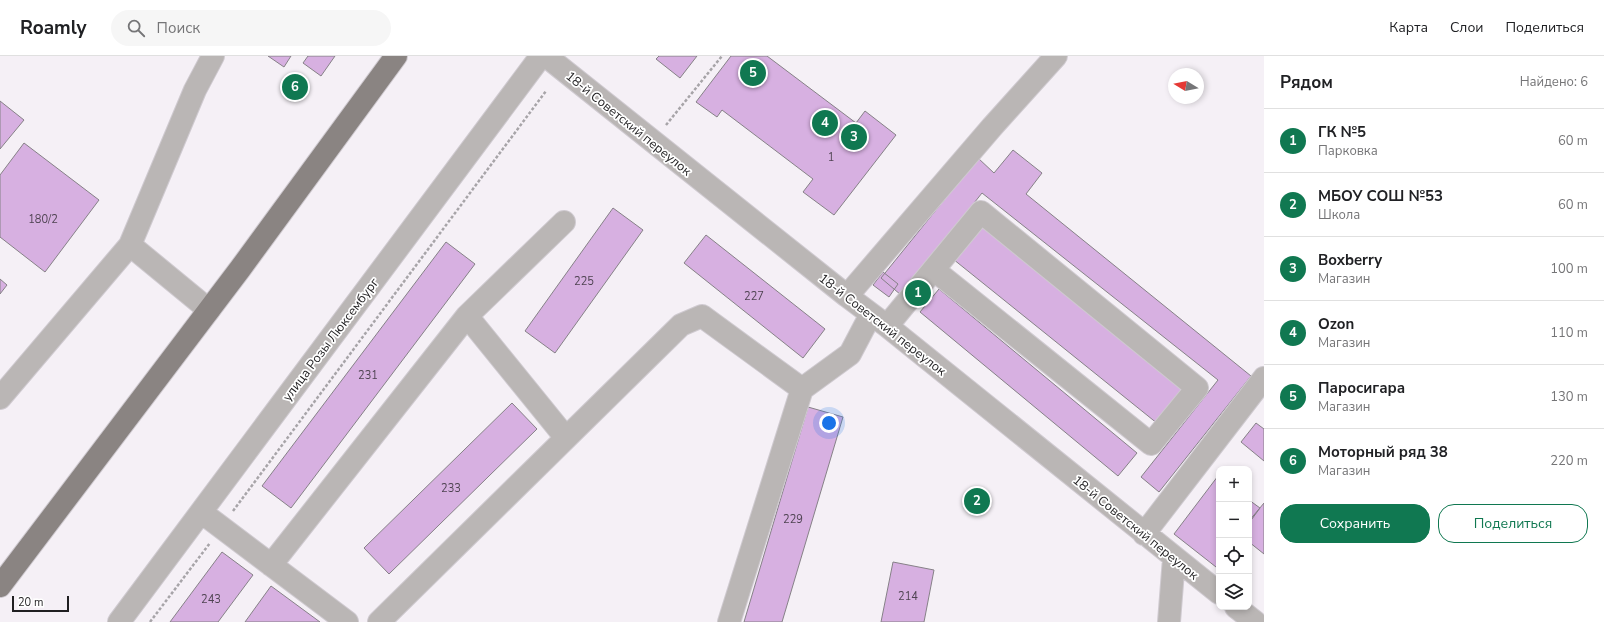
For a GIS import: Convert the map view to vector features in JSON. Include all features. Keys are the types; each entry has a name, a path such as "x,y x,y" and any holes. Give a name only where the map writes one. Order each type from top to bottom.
{"main road":[{"path":"0,586 209,310 396,56"}],"street":[{"path":"0,398 130,245 195,90 213,56"},
{"name":"улица Розы Люксембург","path":"119,622 541,56"},
{"name":"18-й Советский переулок","path":"546,56 879,320 1216,591"},
{"path":"847,296 992,127 1056,56"},
{"path":"729,622 802,389 850,354 879,320 934,270 981,212 1197,388 1152,444 934,270"},
{"path":"271,565 467,316 564,222"},
{"path":"130,245 209,310"},
{"path":"467,316 566,438"},
{"path":"379,622 680,325 702,316 802,389"},
{"path":"1144,534 1264,378"},
{"path":"201,512 347,622"},
{"path":"1169,622 1174,558"},
{"path":"1240,610 1255,622"}],"path":[{"path":"653,141 722,56"},
{"path":"150,622 546,91"}],"building":[{"path":"268,56 291,56 284,67"},
{"path":"308,56 335,56 321,76 303,63"},
{"path":"659,56 697,56 680,78 656,59"},
{"path":"731,56 767,56 856,123 865,111 896,135 834,215 803,192 813,179 722,110 717,117 696,102"},
{"path":"294,76 304,84 296,96 285,88"},
{"path":"0,101 24,120 0,149"},
{"path":"24,143 99,200 45,272 0,237 0,175"},
{"path":"1013,150 1042,173 1026,194 1251,376 1159,492 1141,477 1218,380 982,193 901,295 881,278 978,158 994,173"},
{"path":"613,208 643,230 555,353 525,331"},
{"path":"980,225 1185,389 1158,424 953,259"},
{"path":"706,235 825,329 803,358 684,263"},
{"path":"446,242 475,264 291,508 262,486"},
{"path":"883,272 898,284 889,297 873,285"},
{"path":"0,279 7,285 0,294"},
{"path":"939,289 1137,453 1118,476 920,312"},
{"path":"512,403 537,429 389,574 364,548"},
{"path":"808,407 843,417 782,622 744,622"},
{"path":"1256,423 1264,429 1264,461 1241,442"},
{"path":"1216,479 1216,567 1174,534"},
{"path":"1252,502 1260,508 1252,519"},
{"path":"1264,503 1264,554 1252,544 1252,517"},
{"path":"222,552 253,575 218,622 170,622"},
{"path":"893,562 934,570 924,622 881,622"},
{"path":"271,586 320,622 245,622"}],"place":[{"name":"Паросигара","path":"753,73"},
{"name":"Моторный ряд 38","path":"295,87"},
{"name":"Ozon","path":"825,123"},
{"name":"Boxberry","path":"854,137"},
{"name":"ГК №5","path":"918,293"},
{"name":"МБОУ СОШ №53","path":"977,501"}]}
